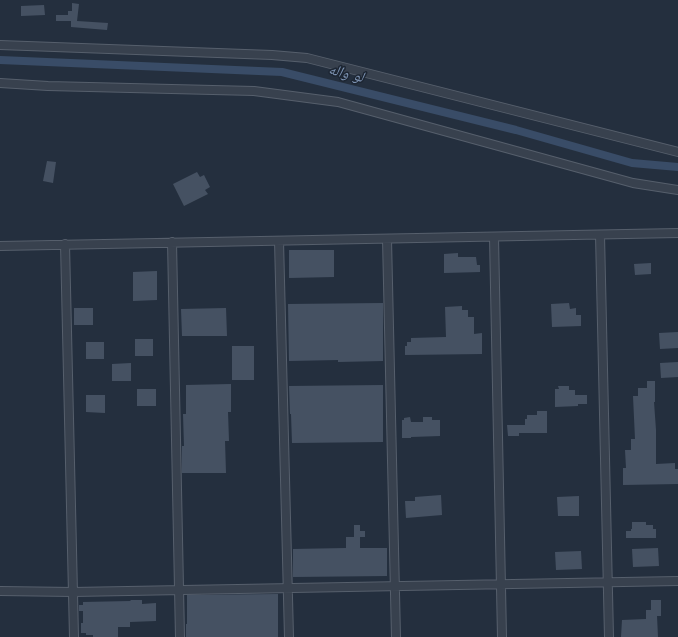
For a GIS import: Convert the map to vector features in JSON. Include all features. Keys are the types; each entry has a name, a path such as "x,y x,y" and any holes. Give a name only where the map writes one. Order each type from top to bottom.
{"street":[{"path":"0,45 272,55 307,58 678,152"},
{"path":"0,83 48,86 254,91 338,102 633,183 678,190"},
{"path":"0,246 678,233"},
{"path":"600,235 609,637"},
{"path":"494,237 502,637"},
{"path":"387,239 396,637"},
{"path":"279,240 289,637"},
{"path":"172,242 180,637"},
{"path":"65,244 74,637"},
{"path":"0,592 74,592 678,581"}],"building":[{"path":"72,3 79,4 77,21 108,23 107,30 71,27 71,21 56,21 56,15 68,15 68,11 72,11"},
{"path":"44,5 45,15 21,16 21,6"},
{"path":"47,161 56,162 53,183 43,181"},
{"path":"197,172 200,177 204,175 210,187 205,190 208,194 184,206 173,184"},
{"path":"289,250 334,250 334,277 289,278"},
{"path":"458,253 458,257 476,257 477,265 480,265 480,272 444,273 444,254"},
{"path":"651,263 651,274 635,275 634,264"},
{"path":"157,271 157,300 133,301 133,272"},
{"path":"383,303 383,361 289,361 288,304"},
{"path":"569,303 570,309 576,308 576,315 581,315 581,326 552,327 551,304"},
{"path":"462,306 462,310 468,310 468,317 474,317 474,334 482,333 482,354 405,355 405,346 407,346 407,342 411,342 411,338 446,337 445,307"},
{"path":"74,308 93,308 93,325 74,325"},
{"path":"226,308 227,336 182,336 181,309"},
{"path":"678,332 678,348 660,349 659,333"},
{"path":"135,339 153,339 153,356 135,356"},
{"path":"86,342 104,342 104,359 86,359"},
{"path":"232,346 254,346 254,380 232,380"},
{"path":"678,362 678,377 661,378 660,363"},
{"path":"131,363 131,381 112,381 112,364"},
{"path":"647,381 655,381 654,402 656,464 675,463 675,469 678,469 678,484 623,485 623,468 626,468 625,450 631,450 631,439 635,439 633,396 638,396 638,388 647,388"},
{"path":"231,384 231,412 228,412 229,441 225,441 226,473 182,473 182,446 184,446 183,414 186,414 186,385"},
{"path":"383,385 383,442 292,443 289,386"},
{"path":"558,386 569,386 569,390 575,390 575,395 587,395 587,404 555,407 555,389 559,389"},
{"path":"137,389 156,389 156,406 137,406"},
{"path":"86,395 105,395 105,413 86,412"},
{"path":"537,411 547,411 547,433 519,433 519,436 508,436 507,425 525,425 527,415 537,415"},
{"path":"410,417 411,422 423,422 423,417 432,417 432,420 440,420 440,436 402,438 402,420"},
{"path":"441,495 442,515 406,518 405,501 415,501 415,497"},
{"path":"579,496 579,516 558,516 557,497"},
{"path":"632,522 646,522 646,525 653,525 653,529 656,529 656,538 626,538 626,531 631,531 632,529"},
{"path":"354,525 360,525 360,531 365,531 365,537 360,537 360,548 387,548 387,576 293,577 293,549 346,548 346,537 354,537"},
{"path":"658,548 659,566 633,567 632,549"},
{"path":"581,551 582,569 556,570 555,552"},
{"path":"278,594 278,637 186,637 187,595"},
{"path":"142,600 142,604 156,603 156,621 130,622 130,627 118,627 118,637 93,637 93,635 81,633 83,611 79,611 79,605 83,605 83,602"},
{"path":"651,600 661,600 661,616 657,616 658,637 621,637 622,620 646,619 646,610 651,610"}],"waterway":[{"name":"لو واله","path":"0,60 282,72 516,130 632,163 678,167"}]}
